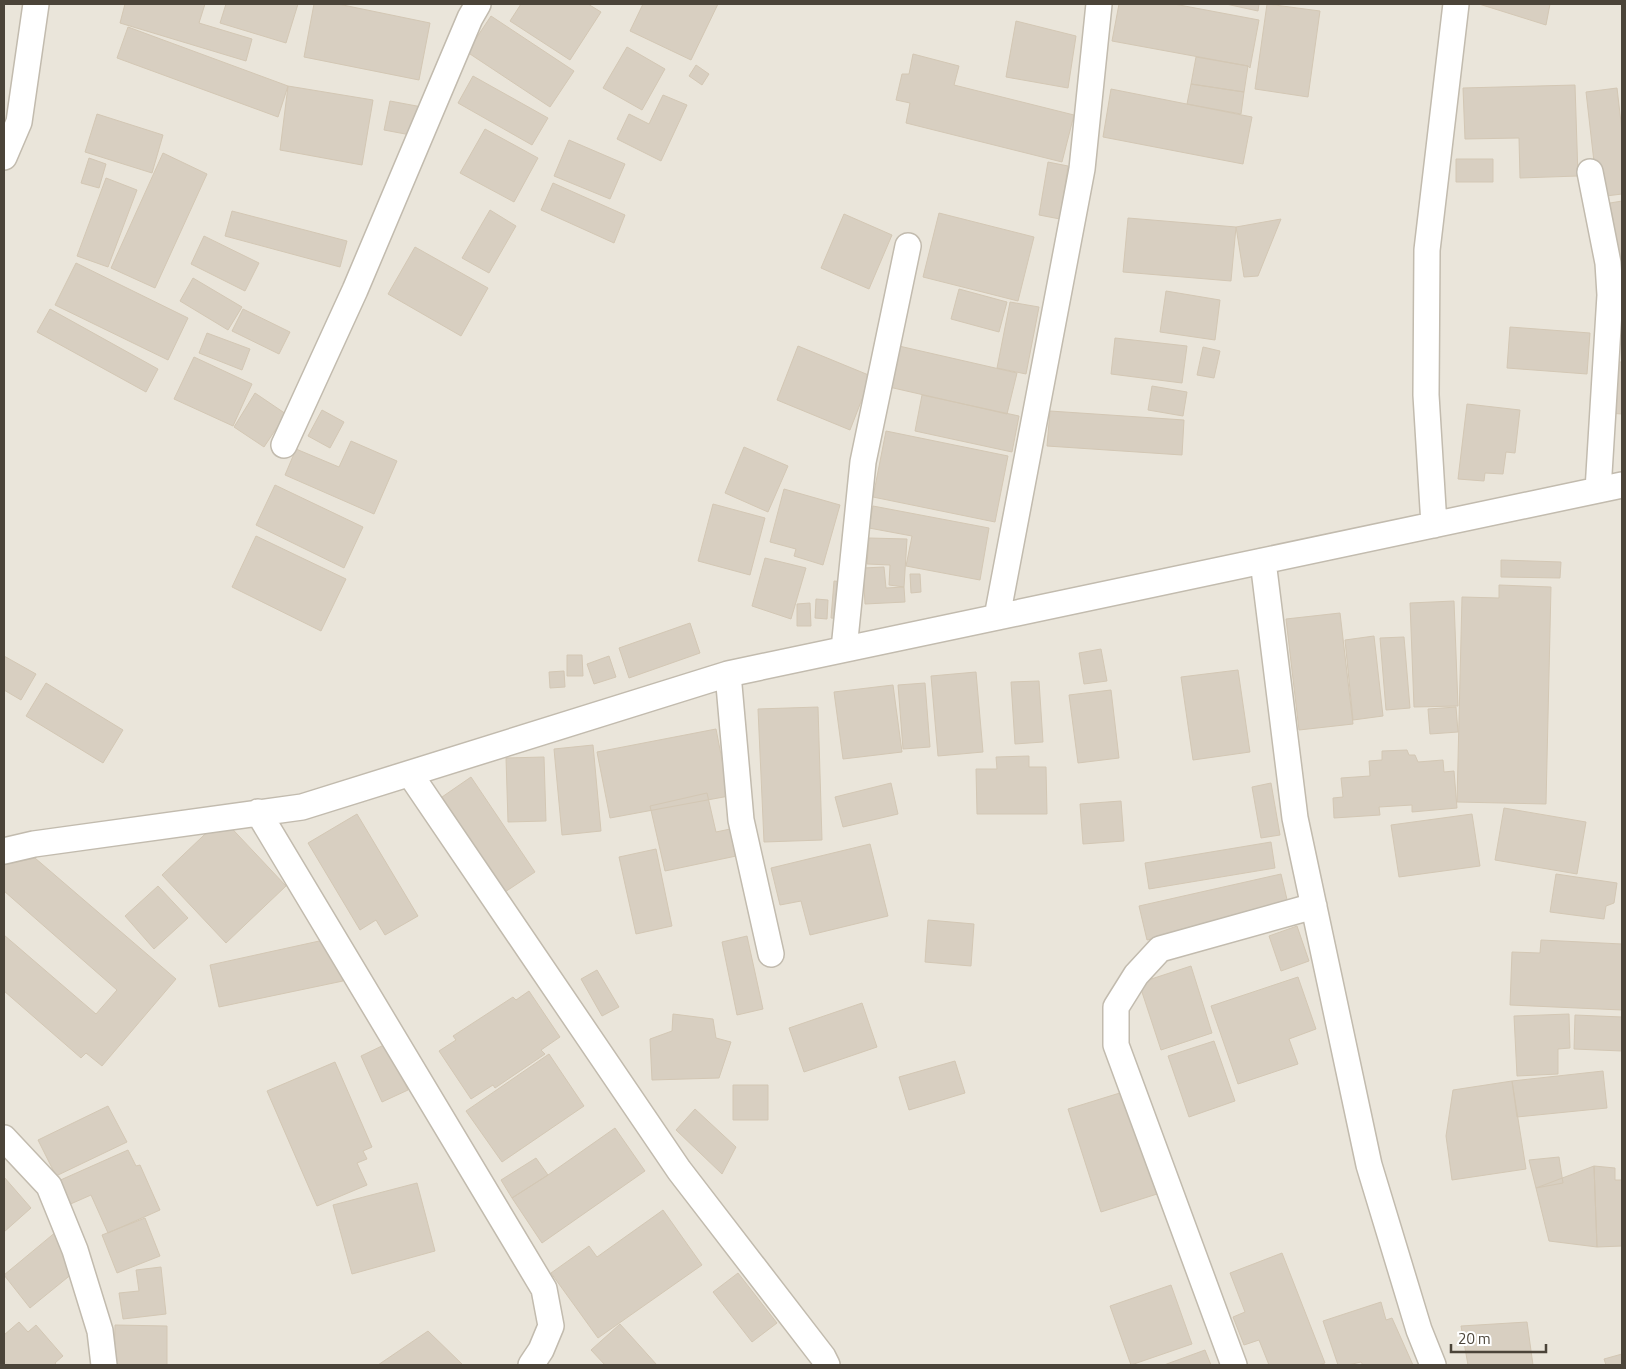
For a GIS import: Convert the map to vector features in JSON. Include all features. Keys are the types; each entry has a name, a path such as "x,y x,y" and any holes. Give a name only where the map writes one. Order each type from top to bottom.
{"street":[{"path":"4,157 19,122 36,4"},
{"path":"284,445 355,290 470,18 478,4"},
{"path":"997,617 1082,169 1099,4"},
{"path":"1434,525 1426,395 1427,250 1456,4"},
{"path":"1590,172 1608,263 1610,296 1598,490"},
{"path":"844,649 863,462 908,246"},
{"path":"4,851 43,843 302,807 728,674 1622,485"},
{"path":"1263,561 1295,818 1369,1165 1419,1330 1433,1365"},
{"path":"728,674 741,820 771,954"},
{"path":"410,774 679,1170 823,1357 827,1365"},
{"path":"258,812 544,1290 551,1326 541,1350 531,1365"},
{"path":"1234,1365 1116,1045 1116,1007 1136,974 1160,949 1314,906"},
{"path":"4,1138 49,1186 75,1250 100,1332 104,1365"}],"shaded area":[{"path":"4,4 1622,4 1622,1365 4,1365"}],"building":[{"path":"125,4 205,4 199,23 252,39 246,61 120,23"},
{"path":"226,4 298,4 286,43 220,23"},
{"path":"314,4 338,4 430,23 419,80 304,57"},
{"path":"521,4 588,4 601,12 570,60 510,21"},
{"path":"643,4 718,4 691,60 630,31"},
{"path":"1119,4 1174,4 1259,20 1250,68 1248,66 1112,41"},
{"path":"1226,4 1259,4 1258,11"},
{"path":"1267,4 1320,11 1308,97 1255,89"},
{"path":"1479,4 1550,4 1546,25"},
{"path":"491,16 574,71 550,107 467,52"},
{"path":"1016,21 1076,36 1068,88 1006,77"},
{"path":"128,27 288,86 278,117 117,58"},
{"path":"627,47 665,69 642,110 603,88"},
{"path":"913,54 959,66 954,85 1074,115 1062,162 906,123 910,103 896,100 902,74 909,74"},
{"path":"1196,57 1248,66 1244,92 1191,84"},
{"path":"696,65 709,74 702,85 689,76"},
{"path":"473,76 548,118 532,145 458,103"},
{"path":"1191,84 1244,92 1241,114 1187,104"},
{"path":"1575,85 1578,176 1520,178 1519,138 1465,139 1463,88"},
{"path":"288,86 373,100 362,165 280,150"},
{"path":"1617,88 1622,131 1622,194 1598,197 1586,92"},
{"path":"1111,89 1252,117 1243,164 1103,137"},
{"path":"663,95 687,105 661,161 617,139 629,114 649,124"},
{"path":"390,101 422,107 416,136 384,130"},
{"path":"97,114 163,135 152,173 85,152"},
{"path":"485,129 538,158 514,202 460,173"},
{"path":"569,140 625,164 610,199 554,176"},
{"path":"163,153 207,174 155,288 111,268"},
{"path":"89,158 106,164 99,188 81,183"},
{"path":"1456,159 1493,159 1493,182 1456,182"},
{"path":"1048,162 1068,166 1060,219 1039,215"},
{"path":"106,178 137,190 108,267 77,256"},
{"path":"553,183 625,215 614,243 541,210"},
{"path":"1622,201 1622,272 1610,203"},
{"path":"490,210 516,226 489,273 462,258"},
{"path":"232,211 347,241 340,267 225,236"},
{"path":"939,213 1034,237 1018,301 923,277"},
{"path":"844,214 892,235 869,289 821,268"},
{"path":"1128,218 1236,227 1231,281 1123,272"},
{"path":"1281,219 1258,276 1244,277 1236,227"},
{"path":"204,236 259,263 245,291 191,264"},
{"path":"415,247 488,288 461,336 388,294"},
{"path":"76,263 188,318 168,360 55,305"},
{"path":"193,278 242,307 228,330 180,301"},
{"path":"959,289 1007,302 999,332 951,319"},
{"path":"1166,291 1220,300 1215,340 1160,332"},
{"path":"1010,302 1039,307 1026,374 997,368"},
{"path":"50,309 158,369 146,392 37,332"},
{"path":"243,309 290,332 279,354 232,331"},
{"path":"1510,327 1590,333 1587,374 1507,368"},
{"path":"207,333 250,349 242,370 199,353"},
{"path":"1115,338 1187,346 1182,383 1111,374"},
{"path":"798,346 871,376 850,430 777,400"},
{"path":"899,346 1017,373 1007,414 889,387"},
{"path":"1203,347 1220,351 1214,378 1197,375"},
{"path":"194,357 252,384 233,426 174,399"},
{"path":"1611,362 1622,362 1622,414 1608,413"},
{"path":"1152,386 1187,392 1183,416 1148,410"},
{"path":"255,393 286,414 264,447 234,427"},
{"path":"922,395 1019,416 1012,452 915,431"},
{"path":"1467,404 1520,410 1515,453 1506,452 1503,474 1485,473 1484,481 1458,479"},
{"path":"322,410 344,422 330,448 308,436"},
{"path":"1050,411 1184,420 1182,455 1047,446"},
{"path":"886,431 1008,456 995,522 873,497"},
{"path":"351,441 397,461 374,514 285,475 296,449 339,467"},
{"path":"744,447 788,466 768,512 725,493"},
{"path":"275,485 363,527 344,568 256,525"},
{"path":"784,489 840,505 823,565 794,556 796,549 770,542"},
{"path":"713,504 765,518 750,575 698,561"},
{"path":"873,506 989,528 980,580 906,566 912,536 869,528"},
{"path":"256,536 346,579 321,631 232,587"},
{"path":"869,538 907,539 904,587 889,585 890,565 867,564"},
{"path":"765,558 806,568 791,619 752,606"},
{"path":"1501,560 1561,562 1560,578 1501,577"},
{"path":"884,567 886,588 904,587 905,602 865,604 863,568"},
{"path":"910,574 920,574 921,592 911,593"},
{"path":"834,581 844,582 841,619 831,618"},
{"path":"1499,585 1551,587 1546,804 1457,802 1462,597 1499,598"},
{"path":"816,599 828,600 827,619 815,618"},
{"path":"1454,601 1458,706 1414,707 1410,603"},
{"path":"810,603 811,626 797,626 797,604"},
{"path":"1340,613 1353,724 1299,730 1286,619"},
{"path":"690,623 700,653 629,678 619,648"},
{"path":"1374,636 1383,716 1353,720 1345,640"},
{"path":"1404,637 1410,708 1386,710 1380,638"},
{"path":"1101,649 1107,681 1084,684 1079,653"},
{"path":"567,655 582,655 583,676 567,676"},
{"path":"4,656 36,674 21,700 4,690"},
{"path":"609,656 616,677 594,684 587,664"},
{"path":"1238,670 1250,752 1193,760 1181,677"},
{"path":"564,671 565,687 550,688 549,672"},
{"path":"976,672 983,752 938,756 931,676"},
{"path":"1039,681 1043,742 1015,744 1011,682"},
{"path":"46,683 123,730 103,763 26,716"},
{"path":"925,683 930,747 903,749 898,685"},
{"path":"893,685 902,752 843,759 834,692"},
{"path":"1111,690 1119,758 1078,763 1069,695"},
{"path":"818,707 822,840 764,842 758,709"},
{"path":"1456,707 1458,732 1430,734 1428,709"},
{"path":"716,729 729,796 610,818 597,752"},
{"path":"593,745 601,831 562,835 554,749"},
{"path":"1407,750 1409,755 1415,755 1418,762 1443,760 1444,772 1454,771 1457,808 1412,812 1412,805 1379,807 1380,815 1334,818 1333,798 1343,797 1341,778 1370,776 1369,761 1382,760 1382,751"},
{"path":"1029,756 1029,767 1046,767 1047,814 977,814 976,769 997,769 996,757"},
{"path":"544,757 546,821 508,822 506,758"},
{"path":"471,777 535,872 505,892 442,797"},
{"path":"891,783 898,814 843,827 835,797"},
{"path":"1271,783 1280,835 1261,838 1252,787"},
{"path":"707,793 716,832 735,828 741,855 665,871 650,806"},
{"path":"1121,801 1124,841 1083,844 1080,804"},
{"path":"1504,808 1586,822 1577,874 1495,860"},
{"path":"357,814 418,916 385,935 376,920 360,930 308,843"},
{"path":"1472,814 1480,866 1399,877 1391,825"},
{"path":"222,818 286,886 226,943 162,875"},
{"path":"1271,842 1275,868 1149,889 1145,863"},
{"path":"870,844 888,916 810,935 801,901 780,905 771,868"},
{"path":"656,849 672,926 636,934 619,857"},
{"path":"35,858 176,979 102,1066 86,1053 81,1058 4,991 4,935 96,1014 117,990 4,891 4,865"},
{"path":"1281,874 1289,908 1147,940 1139,906"},
{"path":"1556,874 1617,883 1614,903 1606,906 1604,919 1550,912"},
{"path":"158,886 188,918 154,949 125,916"},
{"path":"928,920 974,924 971,966 925,962"},
{"path":"1297,926 1309,961 1281,971 1269,936"},
{"path":"747,936 763,1009 737,1015 722,942"},
{"path":"333,938 343,981 219,1007 210,965"},
{"path":"1541,940 1622,944 1622,1010 1510,1005 1512,952 1540,953"},
{"path":"1191,966 1212,1033 1161,1050 1139,983"},
{"path":"597,970 619,1007 602,1016 581,979"},
{"path":"1298,977 1316,1029 1289,1039 1298,1064 1238,1084 1211,1006"},
{"path":"529,991 560,1037 541,1050 545,1054 495,1088 493,1085 471,1099 439,1051 456,1040 453,1036 513,997 516,1000"},
{"path":"862,1003 877,1047 804,1072 789,1028"},
{"path":"673,1014 713,1019 716,1038 731,1042 719,1078 652,1080 650,1039 672,1031"},
{"path":"1569,1014 1570,1048 1558,1049 1558,1074 1517,1076 1514,1016"},
{"path":"1575,1015 1622,1017 1622,1051 1574,1049"},
{"path":"1214,1041 1235,1101 1189,1117 1168,1056"},
{"path":"386,1044 408,1090 382,1102 361,1056"},
{"path":"549,1054 584,1106 502,1162 466,1111"},
{"path":"955,1061 965,1093 909,1110 899,1077"},
{"path":"335,1062 372,1147 363,1151 367,1159 357,1163 367,1185 317,1206 267,1091"},
{"path":"1603,1071 1607,1108 1517,1117 1512,1081"},
{"path":"1512,1081 1526,1169 1452,1180 1446,1136 1453,1090"},
{"path":"733,1085 768,1085 768,1120 733,1120"},
{"path":"1123,1092 1157,1194 1101,1212 1068,1109"},
{"path":"108,1106 127,1142 56,1176 38,1140"},
{"path":"695,1109 736,1147 722,1174 676,1130"},
{"path":"615,1128 645,1171 542,1243 512,1198"},
{"path":"128,1150 136,1166 140,1165 160,1210 108,1233 91,1195 66,1206 56,1182"},
{"path":"1559,1157 1563,1183 1536,1188 1529,1160"},
{"path":"536,1158 548,1175 512,1198 501,1180"},
{"path":"1594,1166 1615,1168 1615,1180 1622,1180 1622,1246 1597,1247"},
{"path":"1594,1166 1597,1247 1549,1241 1536,1188"},
{"path":"4,1177 31,1208 4,1232"},
{"path":"417,1183 435,1251 352,1274 333,1205"},
{"path":"663,1210 702,1265 598,1338 551,1273 589,1246 597,1257"},
{"path":"145,1218 160,1256 117,1273 102,1235"},
{"path":"57,1231 73,1273 30,1308 4,1275"},
{"path":"1282,1253 1325,1363 1318,1365 1269,1365 1259,1340 1244,1345 1233,1317 1245,1312 1230,1273"},
{"path":"161,1267 166,1314 123,1319 119,1293 139,1291 136,1270"},
{"path":"738,1273 777,1323 752,1342 713,1292"},
{"path":"1171,1285 1192,1344 1131,1365 1110,1306"},
{"path":"1381,1302 1386,1320 1392,1318 1413,1365 1363,1365 1361,1362 1338,1365 1323,1321"},
{"path":"19,1322 28,1332 36,1325 63,1356 55,1363 57,1365 4,1365 4,1335"},
{"path":"1527,1322 1533,1365 1468,1365 1461,1326"},
{"path":"620,1324 657,1365 605,1365 591,1350"},
{"path":"115,1325 167,1326 167,1365 114,1365"},
{"path":"428,1331 463,1365 378,1365"},
{"path":"1205,1350 1211,1365 1164,1365"},
{"path":"1622,1354 1622,1365 1606,1365 1604,1359"}]}
